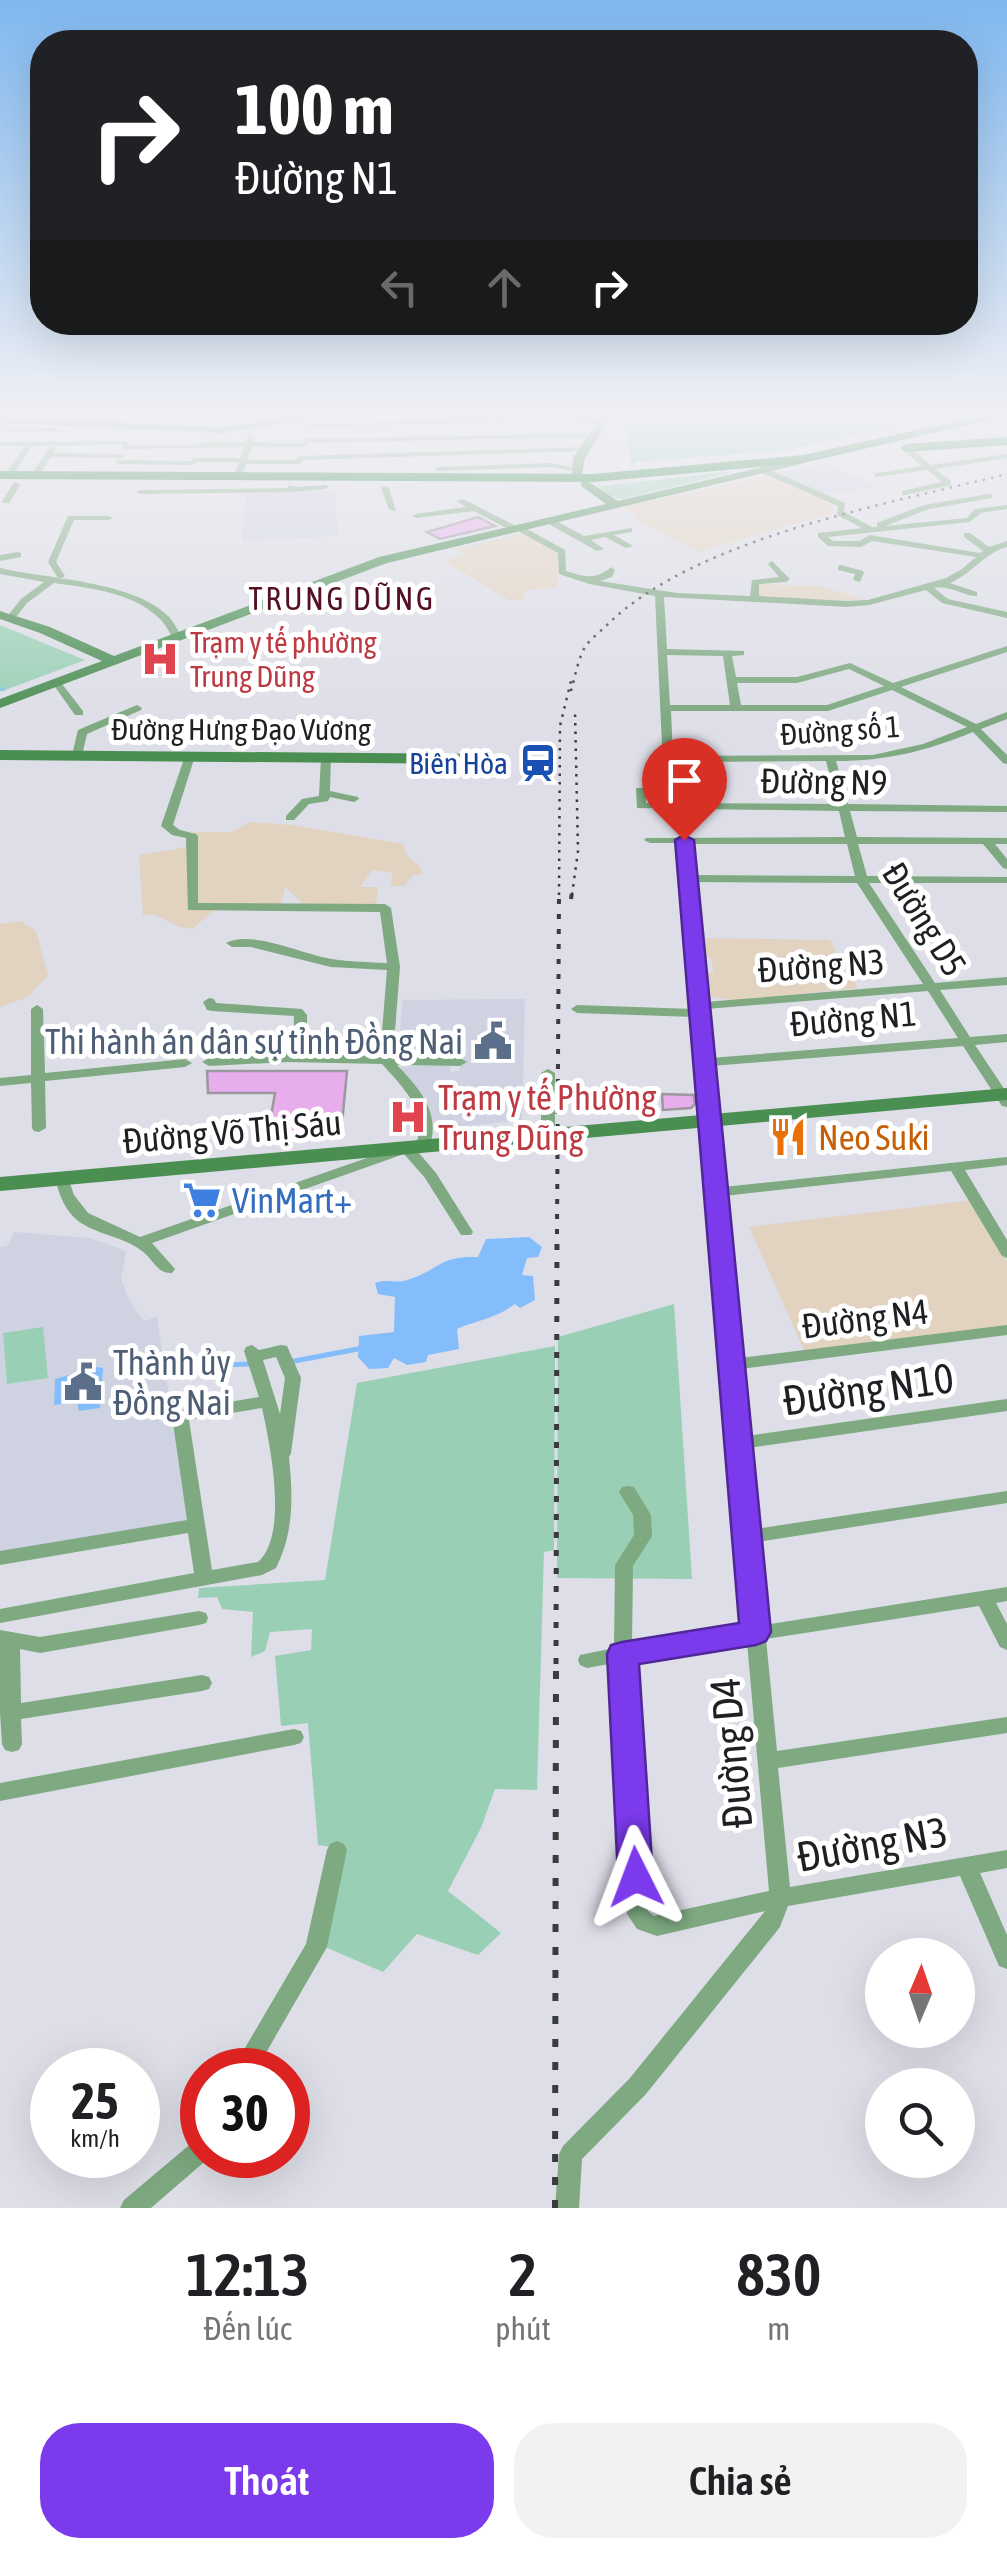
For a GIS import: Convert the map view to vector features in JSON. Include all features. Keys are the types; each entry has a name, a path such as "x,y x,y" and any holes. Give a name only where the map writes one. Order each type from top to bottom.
{"main road":[{"path":"0,704 377,562 556,518"},
{"path":"5,616 113,661"},
{"name":"Đường Hưng Đạo Vương","path":"0,754 481,758"},
{"name":"Đường Võ Thị Sáu","path":"0,1184 1005,1097"}],"street":[{"path":"61,576 52,562 71,518"},
{"path":"494,518 562,552 562,572 588,581 658,594 754,599 872,602 939,582 970,568 983,552 1002,542"},
{"path":"849,518 872,529 897,518"},
{"path":"857,580 860,573 834,558 821,535 972,518"},
{"path":"548,520 600,549"},
{"path":"584,539 629,530"},
{"path":"606,534 629,546"},
{"path":"967,535 983,552"},
{"path":"834,558 868,538 983,552"},
{"path":"875,552 884,540"},
{"path":"0,558 18,555"},
{"path":"754,599 755,582 786,578 772,564"},
{"path":"588,581 608,576 611,570"},
{"path":"0,571 140,599 171,623 177,637"},
{"path":"5,616 50,582"},
{"path":"939,582 974,594"},
{"path":"926,585 945,601 1007,615"},
{"path":"658,594 670,759"},
{"path":"832,616 839,602"},
{"path":"666,708 828,708 1007,649"},
{"path":"662,652 741,653"},
{"path":"727,653 736,708"},
{"path":"731,680 797,680 844,666 974,727 1007,761"},
{"path":"56,682 78,713"},
{"path":"77,755 82,732 136,708"},
{"name":"Đường số 1","path":"670,759 831,761 899,754 1007,715"},
{"path":"140,1242 415,1148 429,1129 427,1112 386,1061 394,966 385,908 192,907 192,836 166,826 190,756"},
{"path":"290,818 302,804 324,799 326,757"},
{"name":"Đường N9","path":"670,759 670,790 640,790 641,806 1007,809"},
{"name":"Đường D5","path":"831,761 861,879 1005,1097"},
{"path":"326,793 354,799"},
{"path":"650,840 1007,842"},
{"name":"Đường D4","path":"684,840 780,1898"},
{"path":"988,843 1007,866"},
{"path":"688,878 1007,880"},
{"path":"232,943 341,964 394,966"},
{"name":"Đường N3","path":"578,1009 699,1010 1007,981"},
{"path":"209,1002 212,1008 301,1014 300,1058"},
{"path":"37,1009 39,1128"},
{"name":"Đường N1","path":"704,1063 1007,1038"},
{"path":"209,1062 300,1058 460,1062"},
{"path":"0,1082 185,1063"},
{"path":"548,1073 548,1136"},
{"path":"415,1148 466,1232"},
{"path":"716,1192 1007,1161"},
{"path":"955,1166 1007,1253"},
{"path":"62,1178 72,1208 108,1232 140,1242 167,1268"},
{"name":"Đường N4","path":"732,1365 1007,1330"},
{"path":"0,1616 270,1563 284,1513 281,1464 253,1354 281,1350 294,1378 281,1464"},
{"path":"204,1578 180,1416 267,1400"},
{"name":"Đường N10","path":"738,1443 1007,1405"},
{"path":"622,1654 624,1564 644,1536 642,1515 628,1492"},
{"path":"747,1537 1007,1497"},
{"path":"0,1558 196,1525"},
{"path":"587,1660 1007,1594"},
{"path":"984,1598 1007,1642"},
{"path":"12,1744 5,1639 40,1645 199,1618"},
{"name":"Đường N3","path":"622,1654 638,1914 652,1926 780,1898 1007,1859"},
{"path":"10,1714 202,1683"},
{"path":"767,1761 1007,1725"},
{"path":"0,1792 294,1737"},
{"path":"255,2048 316,1947 337,1850"},
{"path":"966,1866 1007,1959"},
{"path":"567,2208 571,2154 638,2086 772,1920 780,1898"},
{"path":"132,2208 180,2168"}],"shaded area":[{"path":"244,518 337,518 338,536 242,541"},
{"path":"631,518 814,518 699,552"},
{"path":"524,533 560,554 557,587 523,591 525,600 509,600 444,561 466,555 457,549"},
{"path":"758,584 822,586 867,601 758,598"},
{"path":"250,822 403,844 407,856 421,868 421,875 413,875 404,886 391,886 392,872 372,870 360,887 378,887 376,905 304,905 285,887 281,905 194,906 194,832 232,832"},
{"path":"189,847 189,907 217,908 192,929 153,914 143,915 139,855"},
{"path":"21,921 36,931 48,975 28,997 0,1007 0,924"},
{"path":"704,938 830,940 858,988 732,1000 709,996 707,974 713,972 712,959 706,956"},
{"path":"525,999 522,1120 435,1129 426,1102 398,1069 450,1066 450,1072 459,1071 461,1060 444,1058 443,1054 406,1057 398,1050 403,1000"},
{"path":"972,1200 1007,1261 1007,1326 805,1352 749,1227"},
{"name":"Thành ủy Đồng Nai","path":"14,1232 90,1238 126,1251 121,1279 129,1300 144,1321 157,1317 188,1520 0,1552 0,1247 7,1246"}],"green space":[{"path":"0,625 85,660 0,692"},
{"path":"674,1304 692,1579 557,1578 558,1337"},
{"path":"43,1327 48,1378 7,1384 3,1333"},
{"path":"555,1346 554,1550 544,1552 537,1790 495,1789 481,1828 448,1891 501,1933 478,1955 417,1934 383,1972 323,1946 331,1847 318,1845 308,1723 281,1726 275,1656 311,1650 312,1629 270,1632 265,1651 251,1657 253,1612 222,1609 217,1597 198,1598 199,1588 325,1580 357,1383"}],"water":[{"path":"529,1237 542,1247 538,1257 527,1258 522,1275 533,1276 535,1300 520,1308 515,1304 457,1329 459,1349 428,1355 426,1362 407,1365 394,1358 388,1368 369,1369 358,1357 359,1336 394,1332 395,1297 378,1294 375,1283 403,1281 446,1261 478,1257 486,1239"},
{"path":"103,1368 100,1408 79,1411 77,1403 65,1404 68,1393 83,1394 87,1384 82,1378 72,1382 71,1390 62,1396 62,1404 54,1405 55,1379"}],"building":[{"path":"474,518 495,526 440,539 427,532"},
{"path":"207,1071 347,1071 341,1134 268,1134 275,1093 208,1093"},
{"path":"662,1094 694,1095 695,1104 691,1108 663,1110"}],"waterway":[{"path":"0,688 4,690"},
{"path":"289,1362 358,1349"},
{"path":"174,1367 249,1364"}],"railway":[{"path":"571,691 585,647 645,595 690,569 741,547 830,518"},
{"path":"559,895 560,726 571,681"},
{"path":"572,895 578,851 575,711"},
{"path":"557,1234 559,892"},
{"path":"571,899 572,892"},
{"path":"556,1664 557,1232"},
{"path":"555,2208 556,1662"}],"place":[{"name":"Trạm y tế phường Trung Dũng","path":"160,659"},
{"name":"Biên Hòa","path":"538,763"},
{"name":"Thi hành án dân sự tỉnh Đồng Nai","path":"493,1041"},
{"name":"Trạm y tế Phường Trung Dũng","path":"408,1117"},
{"name":"Neo Suki","path":"788,1137"},
{"name":"VinMart+","path":"202,1200"},
{"name":"Thành ủy Đồng Nai","path":"83,1382"}],"district":[{"name":"TRUNG DŨNG","path":"342,598"}],"route":[{"path":"636,1877 622,1654 756,1632 684,840"}]}
